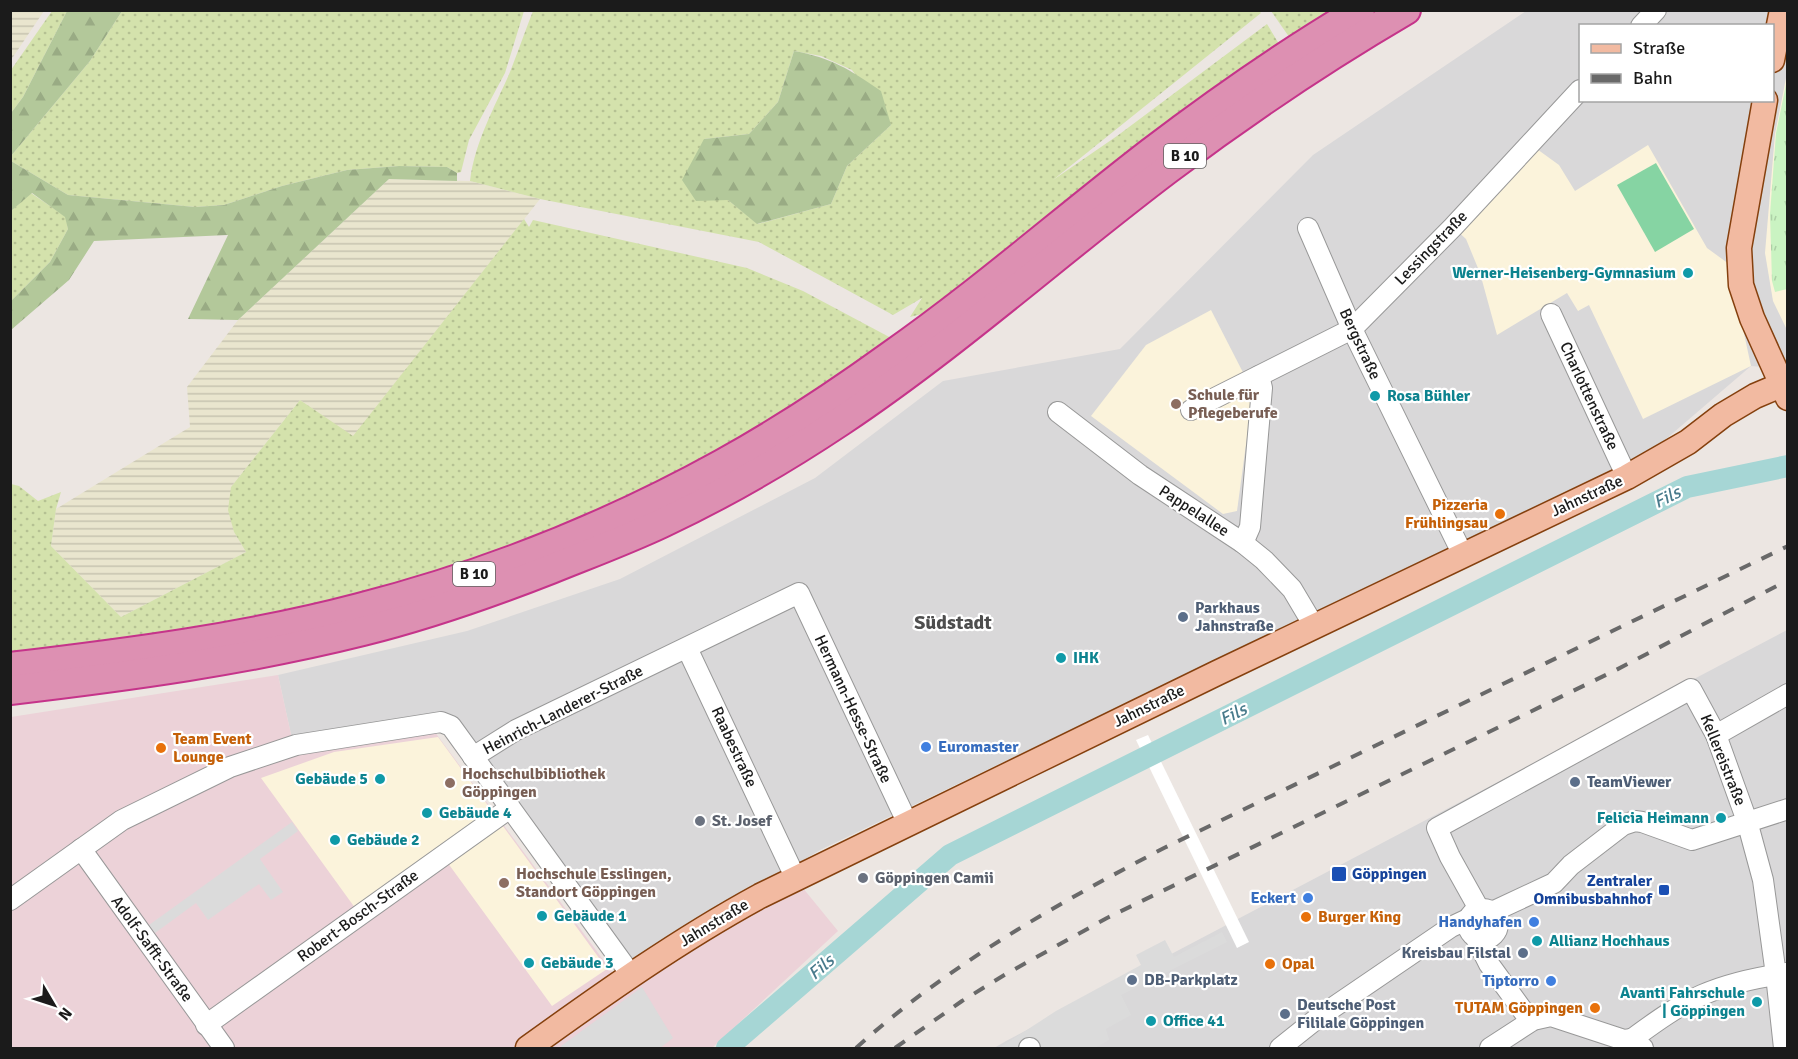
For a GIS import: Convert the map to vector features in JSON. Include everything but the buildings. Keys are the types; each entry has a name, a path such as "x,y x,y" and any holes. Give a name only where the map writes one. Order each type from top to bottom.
{"highway":[{"name":"B 10","path":"10,690 228,660 363,632 497,590 662,523 786,456 842,420 904,362 946,315 1151,152 1244,84 1360,10"},
{"name":"B 10","path":"10,667 222,638 356,609 488,569 595,526 720,465 808,412 977,321 1166,170 1256,104 1406,10"}],"main road":[{"path":"1774,54 1782,10"},
{"path":"1765,102 1739,248 1741,285 1752,318 1785,389"},
{"name":"Jahnstraße","path":"528,1048 707,925 796,879 1314,626 1627,477 1688,442 1731,410 1755,396 1785,389"}],"street":[{"path":"1643,24 1656,10"},
{"name":"Lessingstraße","path":"1191,410 1352,329 1453,227 1579,92"},
{"name":"Bergstraße","path":"1308,228 1352,329 1463,555"},
{"name":"Charlottenstraße","path":"1551,314 1627,477"},
{"path":"1243,543 1250,527 1262,388 1259,376"},
{"name":"Pappelallee","path":"1058,412 1140,475 1243,543 1271,566 1292,589 1314,626"},
{"name":"Heinrich-Landerer-Straße","path":"10,900 122,820 230,767 296,745 441,722 451,726 473,757 516,730 799,593"},
{"name":"Hermann-Hesse-Straße","path":"799,593 908,824"},
{"name":"Raabestraße","path":"687,648 796,879"},
{"name":"Kellereistraße","path":"1480,913 1437,828 1691,688 1716,735 1747,821 1765,889 1782,974 1784,1048"},
{"path":"1716,735 1788,694"},
{"path":"473,757 632,976"},
{"name":"Robert-Bosch-Straße","path":"206,1024 510,808"},
{"path":"1280,1048 1319,1017 1451,927 1554,883 1571,865 1623,825 1635,821 1642,822 1692,840 1788,809"},
{"name":"Adolf-Safft-Straße","path":"81,849 224,1048"},
{"path":"1480,913 1498,924 1498,928 1484,938"},
{"path":"1480,913 1469,933 1484,938 1494,950 1532,1011 1533,1020"},
{"path":"1491,1048 1533,1020 1551,1016 1638,1044 1668,1014 1701,995 1726,986 1782,974"}],"shaded area":[{"path":"10,11 44,11 11,60"},
{"path":"1526,11 1787,11 1787,369 1751,366 1652,451 820,850 618,972 434,720 292,739 278,675 467,631 620,579 815,478 943,381 1120,349 1313,155"},
{"path":"1787,73 1787,330 1773,301 1765,253 1775,134"},
{"path":"1530,144 1559,165 1575,191 1648,145 1707,248 1729,264 1751,366 1643,419 1589,305 1578,311 1567,293 1497,335 1480,273 1466,239 1453,227"},
{"path":"389,179 470,181 540,199 353,437 300,400 231,487 234,532 246,552 121,617 51,546 56,509 190,427 187,387 238,320"},
{"name":"Schule für Pflegeberufe","path":"1211,310 1253,392 1237,511 1223,514 1091,416 1146,345"},
{"path":"1787,630 1787,1048 994,1048 1006,1041"},
{"path":"278,675 292,739 426,720 621,984 798,882 838,931 712,1048 11,1048 11,717"},
{"name":"Hochschule Esslingen, Standort Göppingen","path":"438,737 607,969 552,1006 442,855 358,912 261,778 334,752"},
{"path":"292,822 298,831 260,859 283,892 271,900 259,884 208,920 196,903 155,933 149,925"},
{"name":"DB-Parkplatz","path":"1222,932 1227,942 1121,995 1131,1015 1106,1029 1109,1040 1095,1048 999,1048 1056,1011 1141,965 1136,955 1165,940 1174,957"},
{"path":"642,987 673,1038 660,1048 562,1048 561,1046"}],"green space":[{"path":"52,11 67,11 23,97 11,113 11,70"},
{"path":"67,11 122,11 90,61 11,156 11,113 23,97"},
{"path":"122,11 524,11 505,73 469,140 461,172 457,173 447,167 399,166 347,170 282,186 224,205 195,207 68,195 11,161 11,156 90,61"},
{"path":"533,11 1259,11 1261,13 1053,180 1117,136 1267,24 1282,49 933,311 910,317 922,298 893,315 759,242 540,199 470,181 476,152","holes":["794,51 821,56 852,70 891,125 847,166 831,204 758,224 728,200 704,139 749,134 778,102"]},
{"path":"1271,11 1342,11 1292,41"},
{"path":"794,51 840,65 881,91 891,125 847,166 831,204 757,224 728,200 696,201 682,180 704,139 749,134 778,102"},
{"path":"1787,80 1787,289 1775,292 1772,281 1770,214 1776,133"},
{"path":"11,161 68,195 195,207 224,205 282,186 347,170 399,166 447,167 457,173 457,181 389,179 238,320 188,319 228,235 94,241 69,280 11,330 11,301 50,262 68,229 65,217 32,193 11,211"},
{"path":"1656,163 1694,229 1655,252 1617,185"},
{"path":"31,193 66,217 68,229 50,262 11,301 11,211"},
{"path":"524,219 529,227 533,220 747,268 803,291 893,339 780,415 645,489 578,519 441,572 357,596 259,617 110,642 11,654 11,484 19,486 38,501 61,492 56,509 51,546 121,617 246,552 234,532 228,510 231,487 300,400 353,436"}],"pier":[{"path":"1148,735 1249,942 1237,948 1136,740"}],"waterway":[{"name":"Fils","path":"727,1048 950,855 1687,487 1788,466"}],"railway":[{"path":"856,1048 891,1018 965,963 1043,914 1123,870 1164,848 1788,546"},
{"path":"895,1048 962,1001 1006,974 1107,918 1616,670 1788,580"}],"place":[{"name":"Werner-Heisenberg-Gymnasium","path":"1688,273"},
{"name":"Rosa Bühler","path":"1375,396"},
{"name":"Schule für Pflegeberufe","path":"1176,404"},
{"name":"Pizzeria Frühlingsau","path":"1500,514"},
{"name":"Parkhaus Jahnstraße","path":"1183,617"},
{"name":"IHK","path":"1061,658"},
{"name":"Euromaster","path":"926,747"},
{"name":"Team Event Lounge","path":"161,748"},
{"name":"Gebäude 5","path":"380,779"},
{"name":"TeamViewer","path":"1575,782"},
{"name":"Hochschulbibliothek Göppingen","path":"450,783"},
{"name":"Gebäude 4","path":"427,813"},
{"name":"Felicia Heimann","path":"1721,818"},
{"name":"St. Josef","path":"700,821"},
{"name":"Gebäude 2","path":"335,840"},
{"name":"Göppingen","path":"1339,874"},
{"name":"Göppingen Camii","path":"863,878"},
{"name":"Hochschule Esslingen, Standort Göppingen","path":"504,883"},
{"name":"Zentraler Omnibusbahnhof","path":"1664,890"},
{"name":"Eckert","path":"1308,898"},
{"name":"Gebäude 1","path":"542,916"},
{"name":"Burger King","path":"1306,917"},
{"name":"Handyhafen","path":"1534,922"},
{"name":"Allianz Hochhaus","path":"1537,941"},
{"name":"Kreisbau Filstal","path":"1523,953"},
{"name":"Gebäude 3","path":"529,963"},
{"name":"Opal","path":"1270,964"},
{"name":"DB-Parkplatz","path":"1132,980"},
{"name":"Tiptorro","path":"1551,981"},
{"name":"Avanti Fahrschule | Göppingen","path":"1757,1002"},
{"name":"TUTAM Göppingen","path":"1595,1008"},
{"name":"Deutsche Post Fililale Göppingen","path":"1285,1014"},
{"name":"Office 41","path":"1151,1021"}],"district":[{"name":"Südstadt","path":"953,622"}]}
